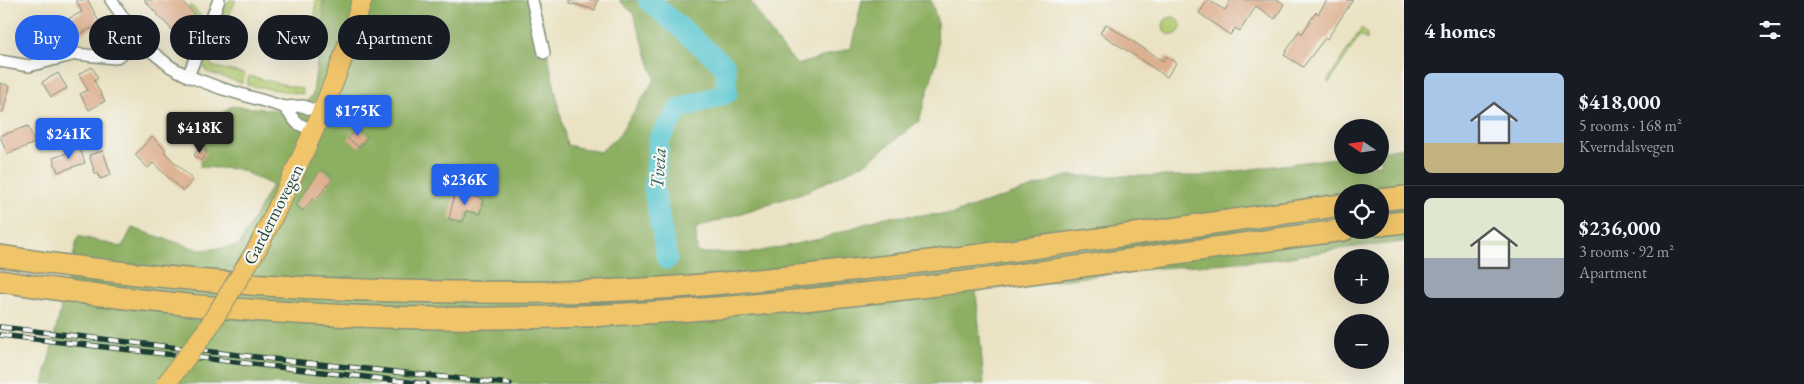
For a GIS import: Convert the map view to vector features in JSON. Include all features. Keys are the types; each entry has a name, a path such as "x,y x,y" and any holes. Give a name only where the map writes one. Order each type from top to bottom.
{"highway":[{"path":"1389,199 1404,197"},
{"path":"0,256 78,268 229,284 400,292 596,291 688,286 975,255 1334,206"},
{"path":"1389,224 1404,222"},
{"path":"0,281 216,308 397,316 598,316 789,302 1334,231"}],"main road":[{"name":"Gardermovegen","path":"166,384 206,331 258,247 321,113 339,69 362,0"}],"street":[{"path":"111,0 121,15"},
{"path":"188,76 219,0"},
{"path":"532,0 544,53"},
{"path":"0,61 29,66 76,54 89,55"},
{"path":"160,58 171,67 188,76 220,88 284,106 303,106 321,113"},
{"path":"284,106 296,123 313,131"}],"green space":[{"path":"229,0 236,0 229,15 223,15"},
{"path":"316,0 323,0 320,15 315,15"},
{"path":"324,0 533,0 548,56 567,145 600,152 618,136 655,79 633,13 619,0 750,0 772,35 797,65 851,48 862,0 931,0 937,20 938,56 919,121 867,162 808,191 696,228 697,253 752,253 820,239 885,217 952,214 1067,176 1200,176 1334,158 1334,174 1389,174 1389,150 1404,147 1404,242 1334,249 1278,259 1147,269 976,291 984,384 43,384 78,236 122,247 132,228 200,250 239,246 272,185 238,169 200,167 207,127 231,106 299,112 313,94 317,60 328,60 328,15 322,15"},
{"path":"191,5 200,15 194,15 189,7"},
{"path":"1172,17 1178,20 1181,26 1178,32 1172,35 1166,32 1163,26 1166,20"},
{"path":"1362,28 1367,33 1367,40 1360,35 1329,83 1327,81"},
{"path":"205,60 212,60 211,66 245,74 242,83 207,72 203,64"},
{"path":"249,76 302,89 303,94 247,85"}],"building":[{"path":"76,0 88,0 96,15 89,15 89,30 79,34 79,15 76,15 82,12"},
{"path":"144,0 181,0 194,14 170,15 170,28"},
{"path":"570,0 598,0 595,10 570,3"},
{"path":"1208,0 1225,10 1231,0 1278,0 1284,4 1275,19 1256,6 1240,31 1235,28 1230,35 1199,13"},
{"path":"1327,0 1353,0 1327,39 1325,38 1303,67 1284,55 1299,31 1302,34 1316,12 1318,14"},
{"path":"1106,24 1163,61 1166,56 1176,63 1167,77 1100,33"},
{"path":"92,67 98,78 94,81 105,101 89,110 80,94 88,90 79,74"},
{"path":"58,73 67,88 51,97 42,82"},
{"path":"0,83 10,86 3,112 0,112"},
{"path":"28,126 35,143 7,154 0,136"},
{"path":"357,127 368,136 359,147 348,139"},
{"path":"152,137 166,150 164,152 193,180 183,191 153,163 148,168 135,155"},
{"path":"200,147 207,153 201,161 194,155"},
{"path":"80,148 85,163 58,172 53,158"},
{"path":"103,151 111,175 100,179 98,173 95,173 89,155"},
{"path":"321,169 333,177 320,195 316,198 314,197 303,211 295,205"},
{"path":"455,192 483,199 480,214 466,211 463,222 449,219"}],"waterway":[{"name":"Tveia","path":"648,0 725,66 727,93 679,109 659,139 654,190 667,259"}],"railway":[{"path":"0,327 290,361 510,384"},
{"path":"0,335 427,384"}]}
